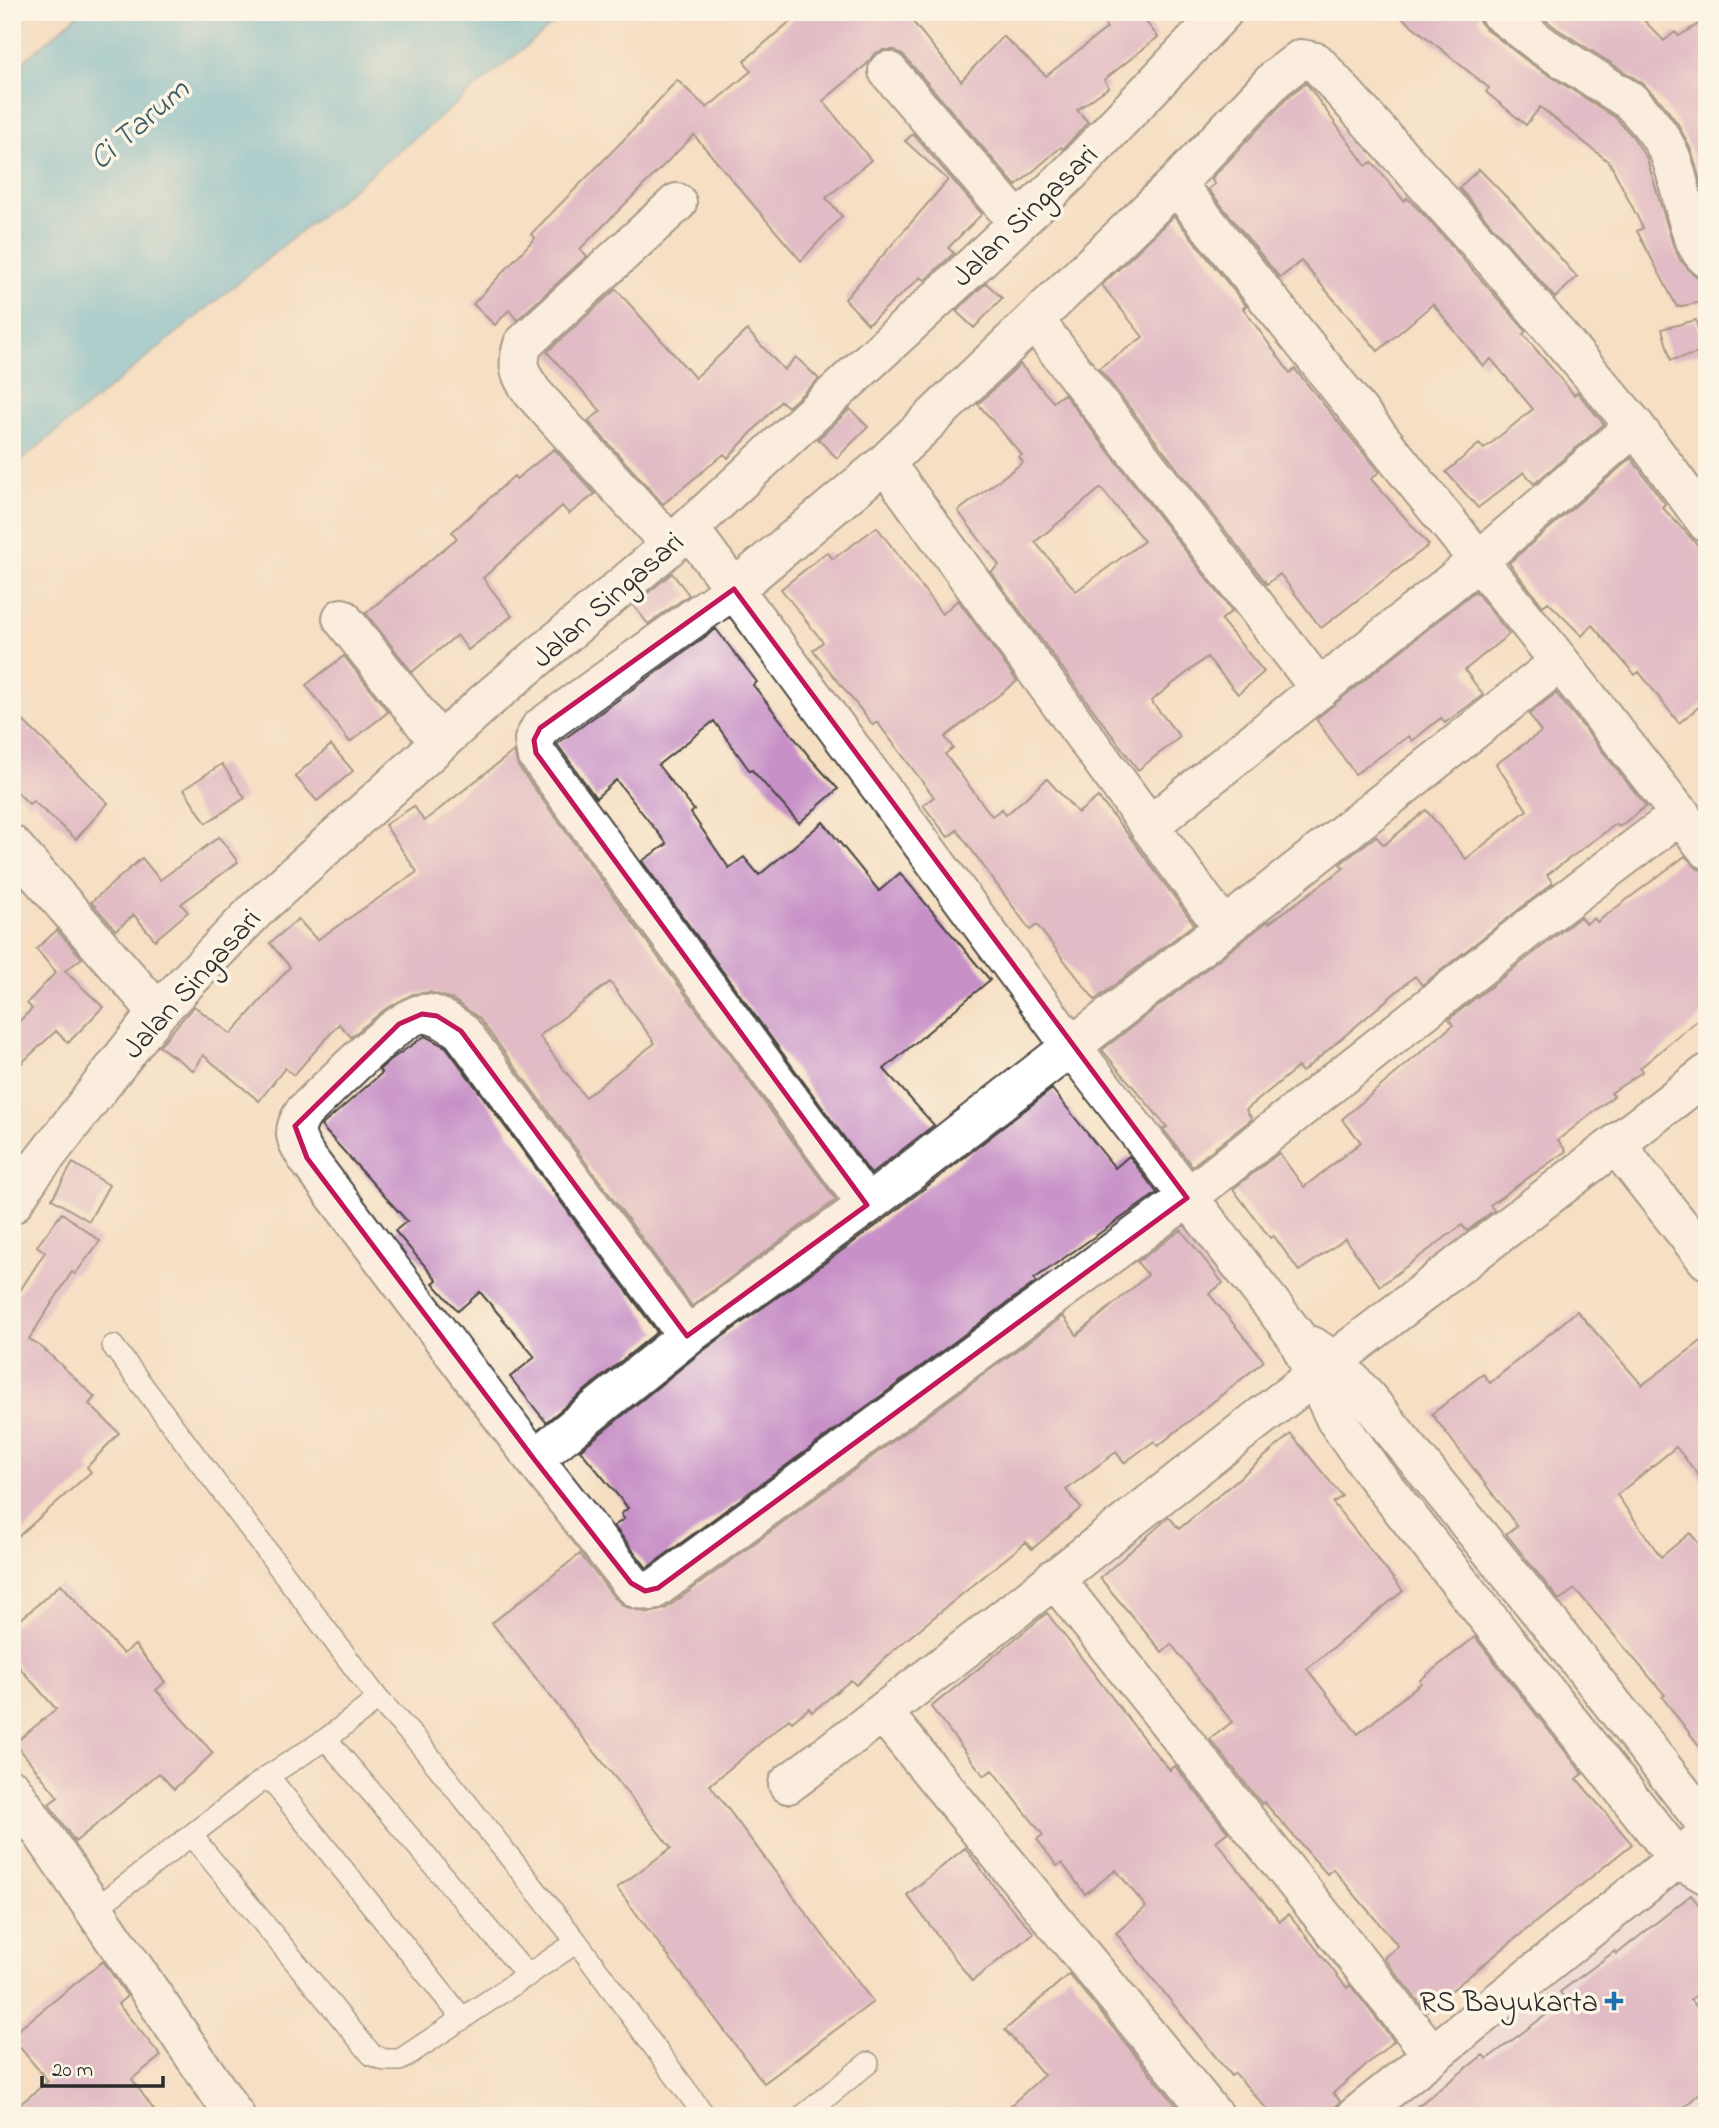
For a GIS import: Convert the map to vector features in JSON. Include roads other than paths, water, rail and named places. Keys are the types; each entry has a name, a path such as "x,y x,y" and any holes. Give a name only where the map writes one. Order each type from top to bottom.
{"street":[{"name":"Jalan Singasari","path":"12,1204 38,1166 158,1012 256,910 440,743 680,537 978,261 1071,172 1223,12"},
{"path":"1499,12 1543,46 1630,101 1641,112 1668,150 1696,244 1707,258"},
{"path":"867,1205 536,753 534,740 540,727 734,589 884,463 1175,184 1276,78 1301,59 1316,62 1493,259 1635,426 1707,523"},
{"path":"888,71 1018,222"},
{"path":"1175,184 1707,849"},
{"path":"677,203 523,344 517,362 523,378 533,393 734,589 1071,1046 1187,1198 1324,1369 1442,1489 1707,1825"},
{"path":"1034,320 1320,690"},
{"path":"1149,826 1478,561 1635,426"},
{"path":"884,463 1224,928"},
{"path":"342,618 440,743"},
{"path":"534,1459 687,1336 867,1205 1224,928 1560,662"},
{"path":"687,1336 461,1031 437,1016 422,1014 399,1024 304,1112 295,1126 297,1141 307,1158 534,1459 631,1583 638,1589 652,1591 1187,1198 1528,929 1681,814"},
{"path":"12,845 158,1012"},
{"path":"788,1784 1707,1074"},
{"path":"1617,1146 1707,1259"},
{"path":"1324,1369 1335,1418 1392,1498 1692,1866"},
{"path":"1054,1578 1432,2054"},
{"path":"883,1713 1214,2116"},
{"path":"12,1789 235,2116"},
{"path":"1356,2116 1432,2054 1692,1866 1707,1835"}],"lane":[{"path":"113,1346 378,1699 419,1743 578,1942 705,2116"},
{"path":"94,1909 268,1776 326,1739 378,1699"},
{"path":"326,1739 528,1976"},
{"path":"268,1776 463,2019"},
{"path":"191,1835 372,2056 385,2060 400,2060 578,1942"},
{"path":"803,2116 868,2063"}],"water":[{"name":"Ci Tarum","path":"81,12 568,12 12,468 12,71"}],"place":[{"name":"RS Bayukarta","path":"1614,2001"}]}
